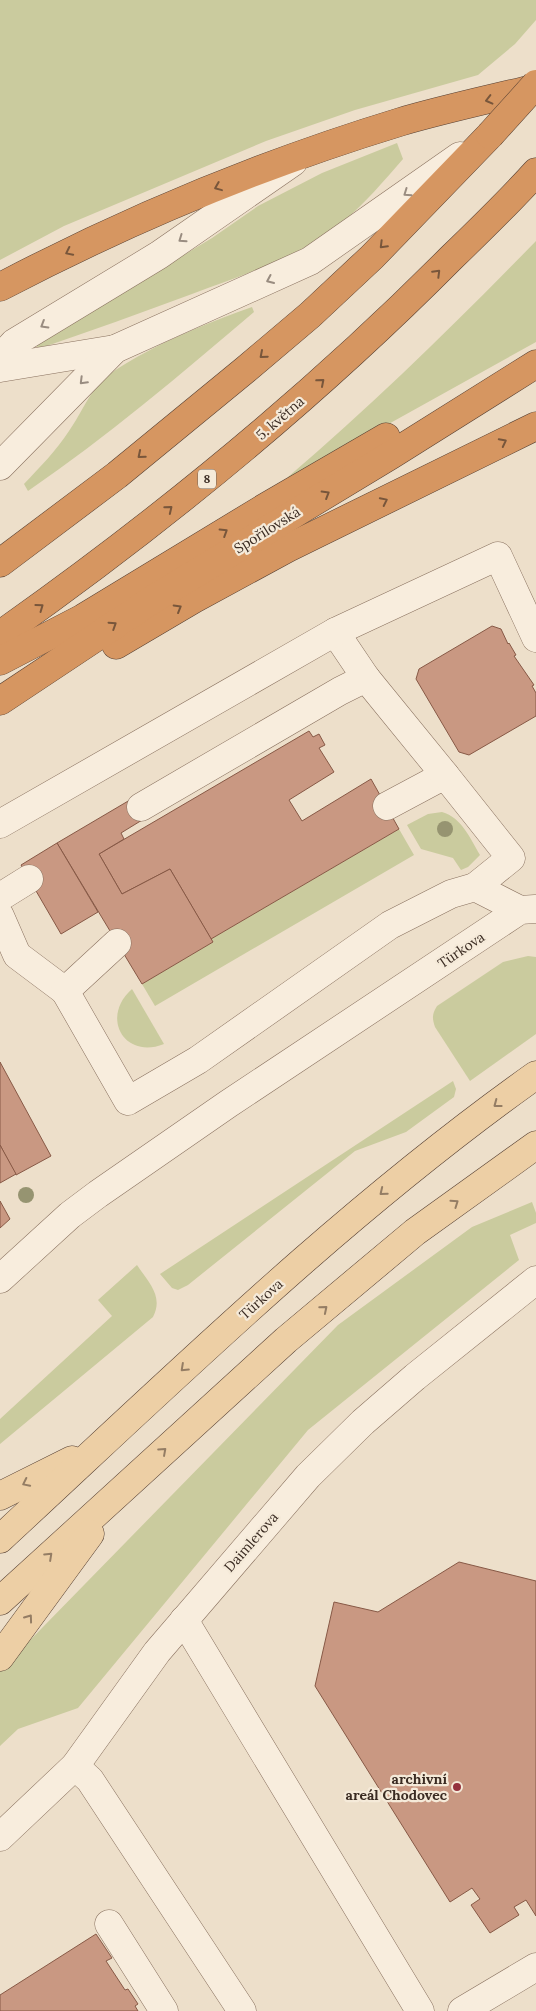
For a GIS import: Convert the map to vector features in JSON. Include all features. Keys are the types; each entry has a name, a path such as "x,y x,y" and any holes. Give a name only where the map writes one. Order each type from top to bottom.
{"highway":[{"path":"0,563 117,475 302,321 372,257 536,86"},
{"path":"0,287 140,219 308,152 402,122 536,86"},
{"name":"5. května","path":"0,636 155,520 289,410 403,307 536,172"},
{"path":"0,661 83,618 360,451 534,365"},
{"name":"Spořilovská","path":"0,700 155,598 534,365"},
{"path":"0,712 194,599 280,553 536,426"}],"main road":[{"name":"Türkova","path":"0,1540 220,1335 368,1204 421,1161 536,1075"},
{"path":"0,1601 286,1340 415,1232 536,1146"},
{"path":"0,1496 101,1446"},
{"path":"0,1657 126,1484"}],"street":[{"path":"0,368 115,349 310,262 490,135"},
{"path":"0,358 14,342 159,255 308,152"},
{"path":"0,466 115,349"},
{"path":"0,824 335,632 498,556 536,638"},
{"path":"0,916 17,955 66,991 128,1101 198,1060 390,925 450,894 475,887 511,858 366,678 335,632"},
{"path":"141,807 340,691 366,678"},
{"path":"387,806 445,775"},
{"path":"0,897 29,880"},
{"path":"475,887 528,910"},
{"name":"Türkova","path":"0,1279 70,1215 98,1194 236,1099 528,910"},
{"path":"66,991 117,943"},
{"name":"Daimlerova","path":"0,1837 75,1766 157,1652 308,1476 415,1377 536,1280"},
{"path":"184,1620 420,2011"},
{"path":"75,1766 90,1780 242,2011"},
{"path":"109,1924 164,2011"},
{"path":"462,2011 536,1966"}],"green space":[{"path":"0,0 536,0 536,20 515,44 478,75 355,110 266,141 64,226 0,260"},
{"path":"397,143 403,159 367,200 343,222 308,245 290,255 231,280 38,349 36,344 212,238 258,206 322,173"},
{"path":"536,241 536,342 349,446 291,481 288,477 415,362"},
{"path":"252,307 254,312 171,382 115,427 28,491 24,484 59,445 73,426 93,391 106,377 165,342 208,323"},
{"path":"442,812 460,824 480,855 468,867 461,870 453,858 421,849 407,825 428,814"},
{"path":"399,829 414,855 155,1006 142,984 213,942 211,939"},
{"path":"528,956 536,957 536,1034 470,1081 435,1027 434,1011 437,1006 503,962"},
{"path":"132,989 164,1044 150,1047 138,1046 128,1041 121,1033 118,1023 118,1012 123,1000"},
{"path":"453,1081 456,1089 454,1097 406,1132 355,1151 188,1285 178,1290 172,1288 160,1274"},
{"path":"532,1202 536,1213 536,1223 510,1235 519,1260 308,1430 78,1708 18,1729 0,1746 0,1671 338,1325 472,1227"},
{"path":"137,1265 150,1283 156,1296 156,1309 153,1317 0,1444 0,1419 112,1316 98,1300"}],"building":[{"path":"492,626 501,629 516,655 514,656 534,685 532,686 536,693 536,716 469,755 459,752 416,679 419,669"},
{"path":"309,731 313,737 319,734 325,745 319,748 334,772 289,800 302,821 371,779 399,829 211,939 170,869 122,894 99,854"},
{"path":"135,797 147,817 121,833 124,839 99,854 122,894 170,869 213,942 142,984 57,843"},
{"path":"57,843 98,912 61,934 21,865"},
{"path":"0,1062 51,1156 16,1175 0,1145"},
{"path":"0,1145 16,1174 0,1183"},
{"path":"0,1201 10,1219 0,1228"},
{"name":"archivní areál Chodovec","path":"459,1562 536,1581 536,1916 526,1900 514,1907 519,1915 490,1933 471,1905 480,1899 472,1888 450,1902 315,1686 334,1602 378,1612"},
{"path":"96,1934 112,1958 106,1961 125,1990 128,1989 138,2004 135,2006 138,2011 0,2011 0,1995"}],"place":[{"name":"archivní areál Chodovec","path":"457,1787"}]}
